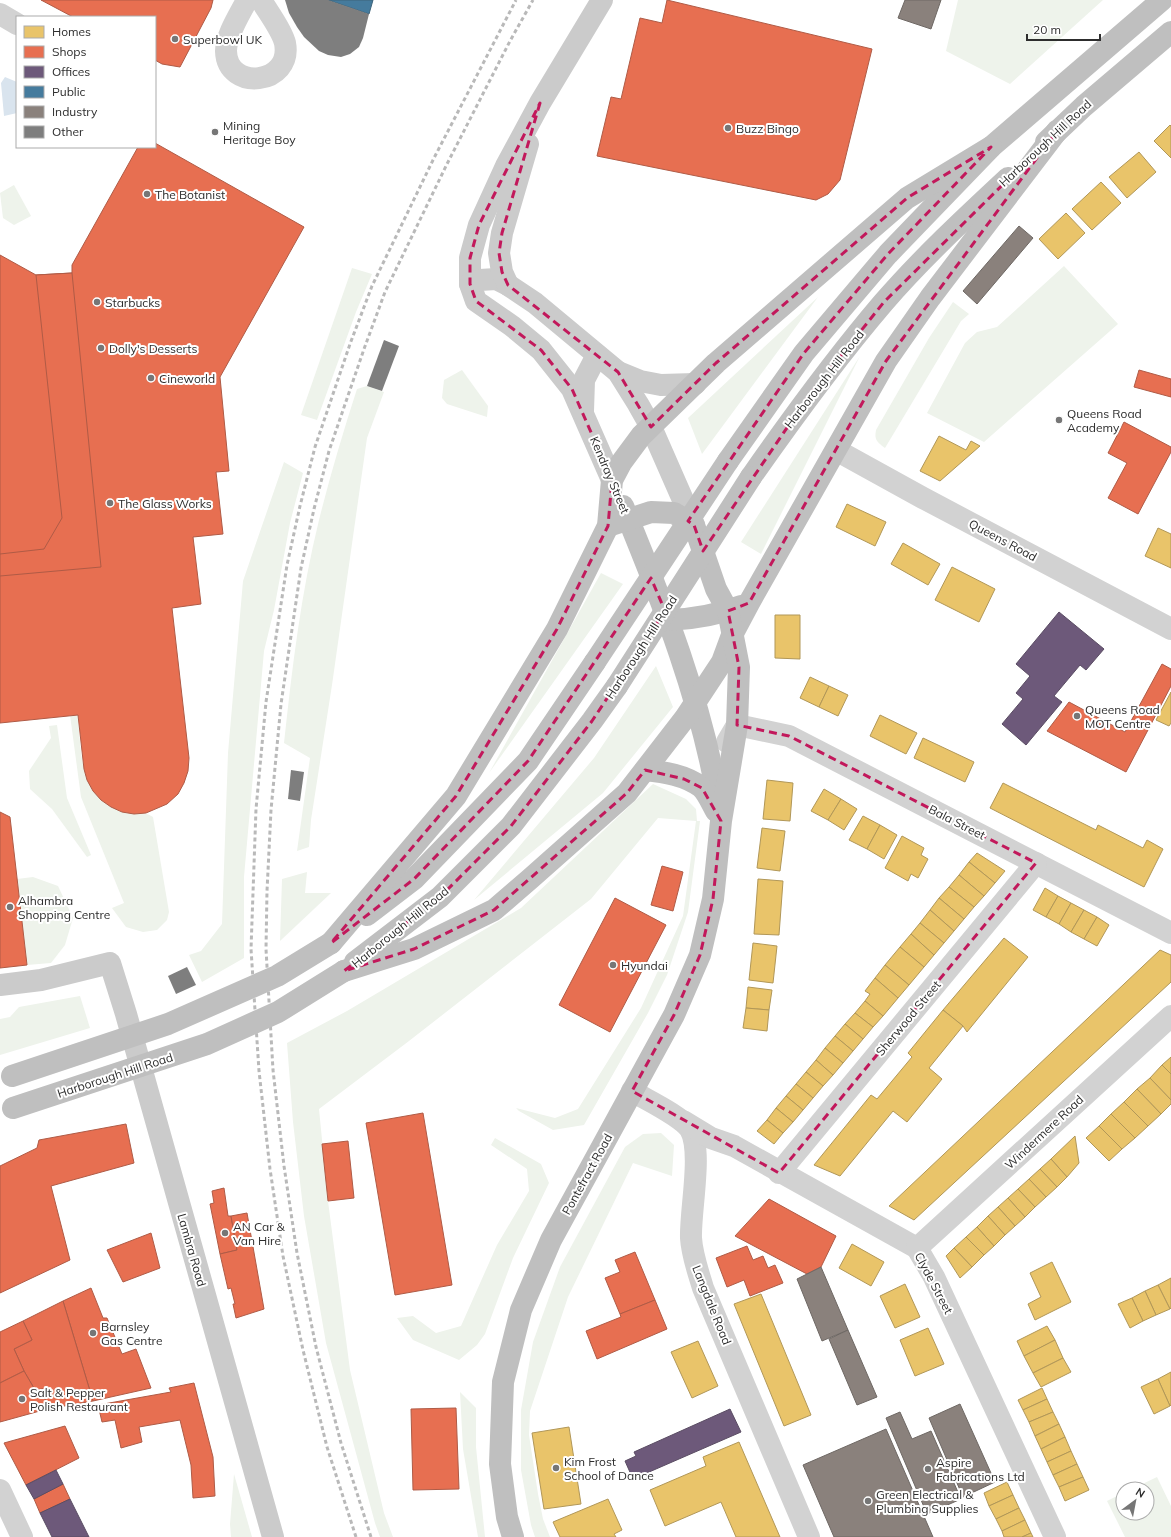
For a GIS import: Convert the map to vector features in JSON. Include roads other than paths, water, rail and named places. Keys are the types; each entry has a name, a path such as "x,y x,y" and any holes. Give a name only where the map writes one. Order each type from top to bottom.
{"highway":[{"path":"6,1078 168,1024 277,976 331,943 414,879 528,761 728,461 804,353 888,254 991,147 1162,0"},
{"name":"Harborough Hill Road","path":"7,1110 207,1044 278,1012 344,971 440,897 511,826 592,720 617,686 751,477 808,397 884,302 925,258 1057,131 1171,32"},
{"path":"344,971 414,950 494,910 627,793 685,718 722,662 732,635 749,603 886,361 930,298 1057,131"},
{"path":"331,943 456,796 557,629 608,526 612,480 621,463 641,436 716,363 907,198 991,147"},
{"name":"Kendray Street","path":"612,480 668,620 695,702"},
{"path":"608,526 628,518 651,512 674,513 694,525 716,589 728,611 732,635"},
{"path":"668,620 690,620 728,611 749,603"},
{"name":"Pontefract Road","path":"513,1537 507,1517 500,1457 503,1382 521,1310 551,1240 674,1015 700,955 713,899 721,821 737,725 739,667 732,635"},
{"name":"Pontefract Road","path":"695,702 717,792 721,821"},
{"path":"644,770 668,773 702,788 721,821"}],"street":[{"path":"247,0 227,42 226,52 228,61 241,76 250,79 260,79 270,76 278,70 283,62 286,52 285,42 281,33 261,0"},
{"path":"602,0 540,102 506,166 479,224 470,258 470,284 480,280 496,279 508,285 535,304 618,372 640,381 661,385 695,384"},
{"path":"0,14 16,23"},
{"path":"508,285 502,272 499,253 502,233 540,102"},
{"name":"Kendray Street","path":"470,284 476,301 512,326 541,350 572,389 612,480"},
{"path":"583,412 584,380 597,355"},
{"path":"618,372 651,427 694,525"},
{"name":"Queens Road","path":"836,450 923,498 1171,629"},
{"name":"Pontefract Road","path":"717,792 723,750 737,725"},
{"name":"Bala Street","path":"737,725 789,736 1171,933"},
{"name":"Sherwood Street","path":"779,1173 1036,863"},
{"name":"Lambra Road","path":"0,985 41,980 110,963 126,1014 273,1537"},
{"name":"Windermere Road","path":"917,1248 1171,1016"},
{"name":"Langdale Road","path":"632,1091 682,1121 694,1138 695,1170 691,1218 693,1256 704,1288 808,1537"},
{"name":"Clyde Street","path":"682,1121 711,1138 734,1146 779,1173 917,1248 934,1277 1055,1537"},
{"path":"0,1490 22,1537"}],"railway":[{"path":"356,1537 327,1447 303,1350 283,1256 270,1169 259,1071 251,949 256,809 266,702 287,565 300,506 315,447 350,344 372,286 434,158 516,0"},
{"path":"371,1537 341,1443 316,1347 297,1253 284,1166 273,1070 266,949 267,891 271,810 281,704 301,568 314,509 329,451 364,349 385,292 447,164 510,41 533,0"}],"place":[{"name":"Superbowl UK","path":"175,39"},
{"name":"Buzz Bingo","path":"728,128"},
{"name":"Mining Heritage Boy","path":"215,132"},
{"name":"The Botanist","path":"147,194"},
{"name":"Starbucks","path":"97,302"},
{"name":"Dolly's Desserts","path":"101,348"},
{"name":"Cineworld","path":"151,378"},
{"name":"Queens Road Academy","path":"1059,420"},
{"name":"The Glass Works","path":"110,503"},
{"name":"Queens Road MOT Centre","path":"1077,716"},
{"name":"Alhambra Shopping Centre","path":"10,907"},
{"name":"Hyundai","path":"613,965"},
{"name":"AN Car & Van Hire","path":"225,1233"},
{"name":"Barnsley Gas Centre","path":"93,1333"},
{"name":"Salt & Pepper Polish Restaurant","path":"22,1399"},
{"name":"Kim Frost School of Dance","path":"556,1468"},
{"name":"Aspire Fabrications Ltd","path":"928,1469"},
{"name":"Green Electrical & Plumbing Supplies","path":"868,1501"}]}
